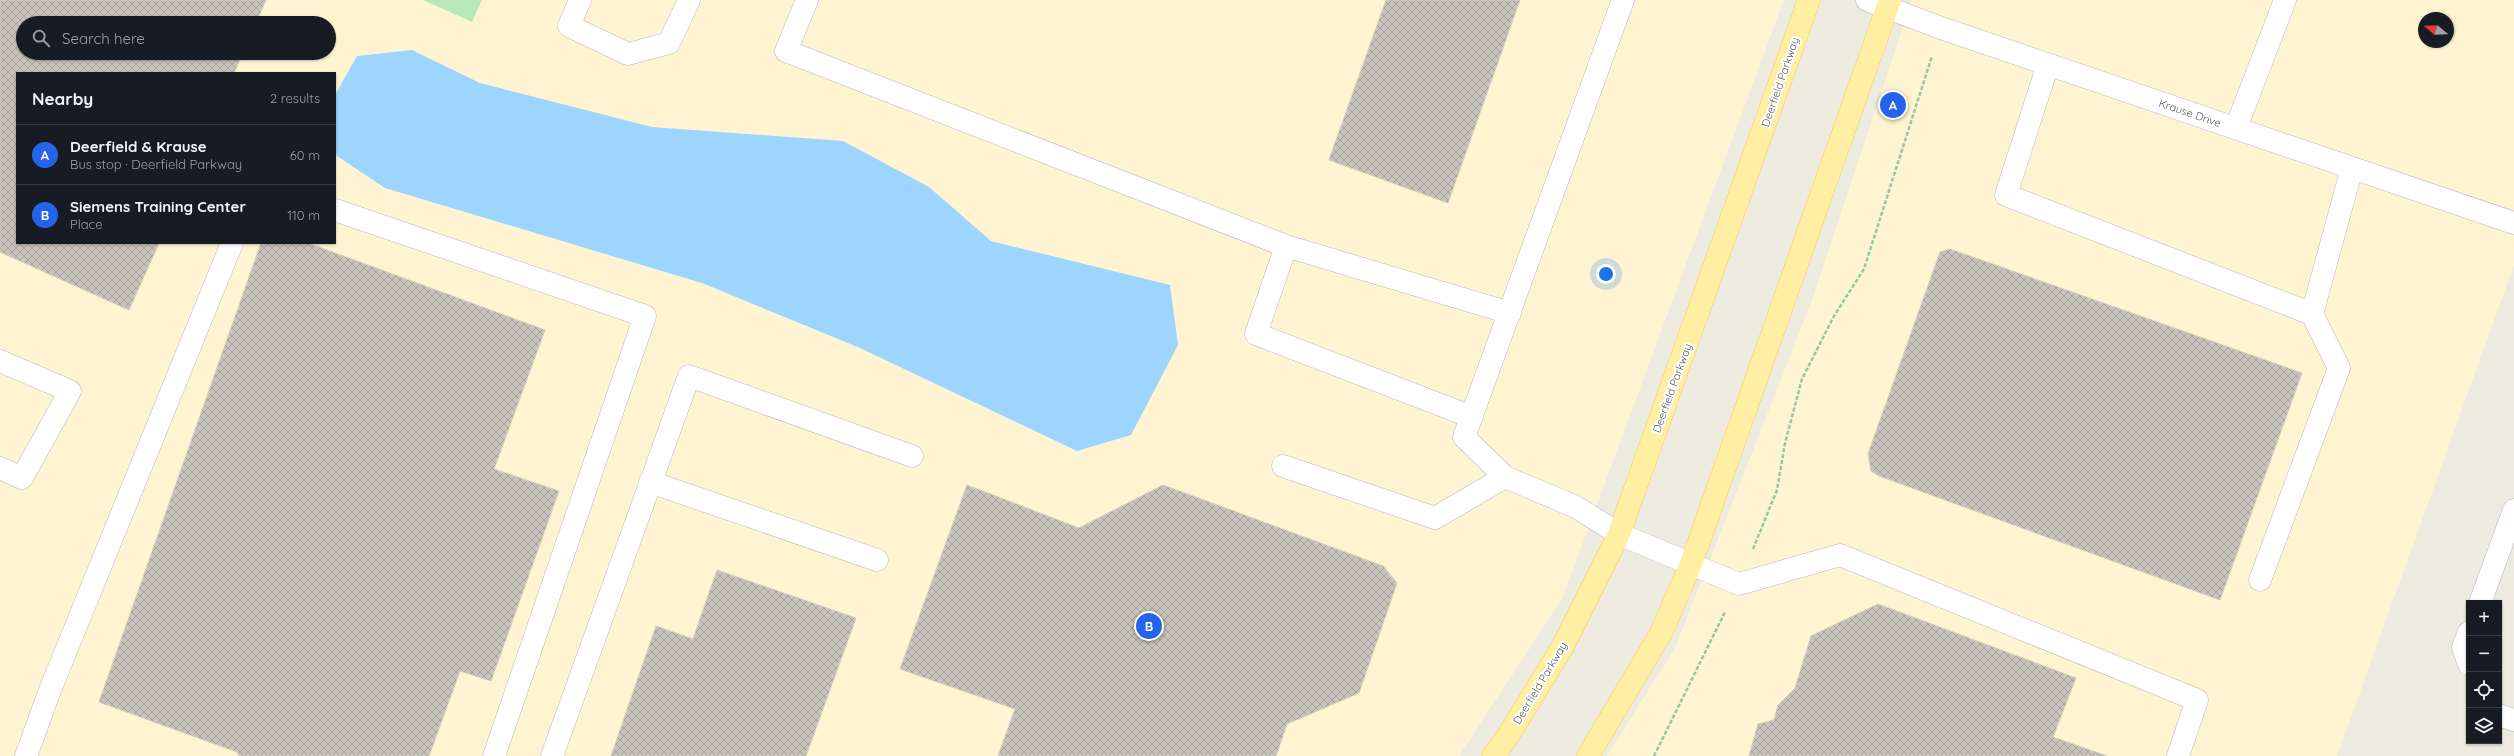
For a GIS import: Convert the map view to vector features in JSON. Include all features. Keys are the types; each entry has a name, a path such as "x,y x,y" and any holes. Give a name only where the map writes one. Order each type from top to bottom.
{"main road":[{"name":"Deerfield Parkway","path":"1493,756 1506,740 1563,646 1619,534 1809,0"},
{"path":"1588,756 1661,633 1691,564 1881,2"}],"street":[{"path":"580,0 569,26 628,54 669,43 689,0"},
{"path":"807,0 786,51 1286,246 1510,313"},
{"path":"1623,0 1464,437 1505,477 1576,507 1619,534 1739,584 1840,555 2198,700 2178,756"},
{"path":"2236,128 2285,0"},
{"name":"Krause Drive","path":"1881,2 1941,28 2514,223"},
{"path":"2048,64 2006,195 2312,314"},
{"path":"2260,580 2339,368 2312,314 2352,168"},
{"path":"336,210 646,316 494,756"},
{"path":"26,756 56,675 232,244"},
{"path":"1286,246 1256,334 1472,417"},
{"path":"0,361 70,391 22,478 0,468"},
{"path":"552,756 689,376 912,456"},
{"path":"1283,466 1435,518 1505,477"},
{"path":"650,482 877,560"},
{"path":"2481,600 2514,510"},
{"path":"2466,640 2463,647 2466,656"},
{"path":"2502,716 2514,720"}],"path":[{"path":"1654,756 1739,584 1777,490 1785,443 1802,379 1834,316 1864,269 1941,28"}],"shaded area":[{"path":"0,0 1784,0 1562,599 1459,756 0,756"},
{"path":"1912,0 2514,0 2514,265 2337,756 1607,756 1675,648 1811,303"}],"green space":[{"path":"423,0 482,0 472,22"}],"water":[{"path":"412,50 480,83 652,127 843,141 929,187 991,241 1170,285 1178,345 1131,435 1077,451 860,348 702,283 385,188 337,156 336,152 336,93 357,56"}],"building":[{"path":"0,0 266,0 259,16 16,16 16,60 240,60 234,72 16,72 16,244 159,244 129,310 0,252"},
{"path":"1386,0 1520,0 1448,203 1329,160"},
{"path":"261,244 311,244 545,330 494,469 559,491 491,681 460,671 429,756 239,756 237,752 99,702"},
{"path":"1950,249 2302,373 2220,600 1879,476 1871,471 1868,454 1940,252"},
{"path":"967,485 1079,528 1163,485 1383,566 1397,583 1359,693 1287,724 1276,756 998,756 1015,709 900,669"},
{"path":"717,570 856,618 806,756 611,756 656,626 693,639"},
{"path":"1878,604 2076,678 2053,737 2107,756 1749,756 1758,724 1774,720 1778,705 1795,688 1811,636"}],"place":[{"name":"Deerfield & Krause","path":"1893,105"},
{"name":"Siemens Training Center","path":"1149,626"}]}
